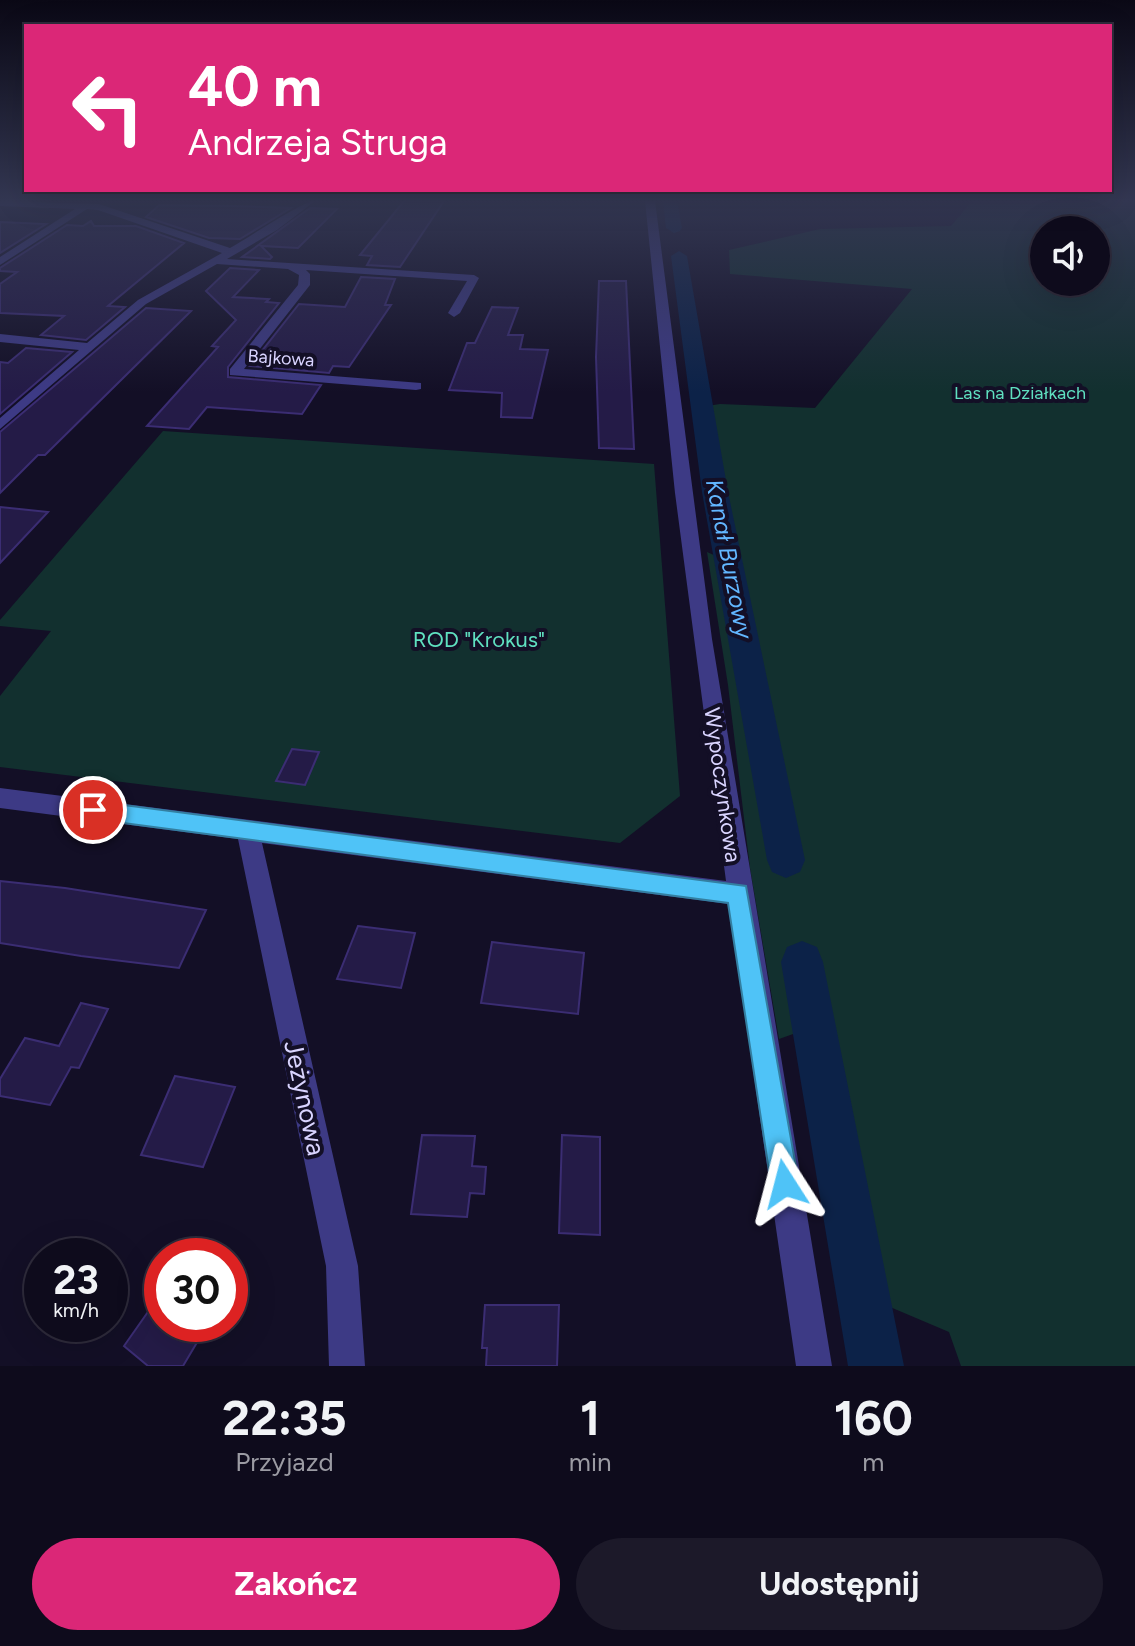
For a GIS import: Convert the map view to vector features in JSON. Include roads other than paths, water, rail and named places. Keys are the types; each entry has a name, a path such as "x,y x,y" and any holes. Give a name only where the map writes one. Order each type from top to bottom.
{"street":[{"path":"0,425 142,302 207,265"},
{"path":"271,265 474,278 454,313"},
{"name":"Wypoczynkowa","path":"657,265 679,461 738,894 814,1366"},
{"name":"Bajkowa","path":"290,266 305,274 304,285 235,372 416,386"},
{"path":"0,338 87,347"},
{"path":"0,798 738,894"},
{"name":"Jeżynowa","path":"248,831 342,1266 347,1366"}],"waterway":[{"name":"Kanał Burzowy","path":"680,265 715,492 786,860"},
{"name":"Kanał Burzowy","path":"802,962 876,1366"}],"park label":[{"name":"Las na Działkach","path":"1020,393"},
{"name":"ROD \"Krokus\"","path":"479,639"}]}
